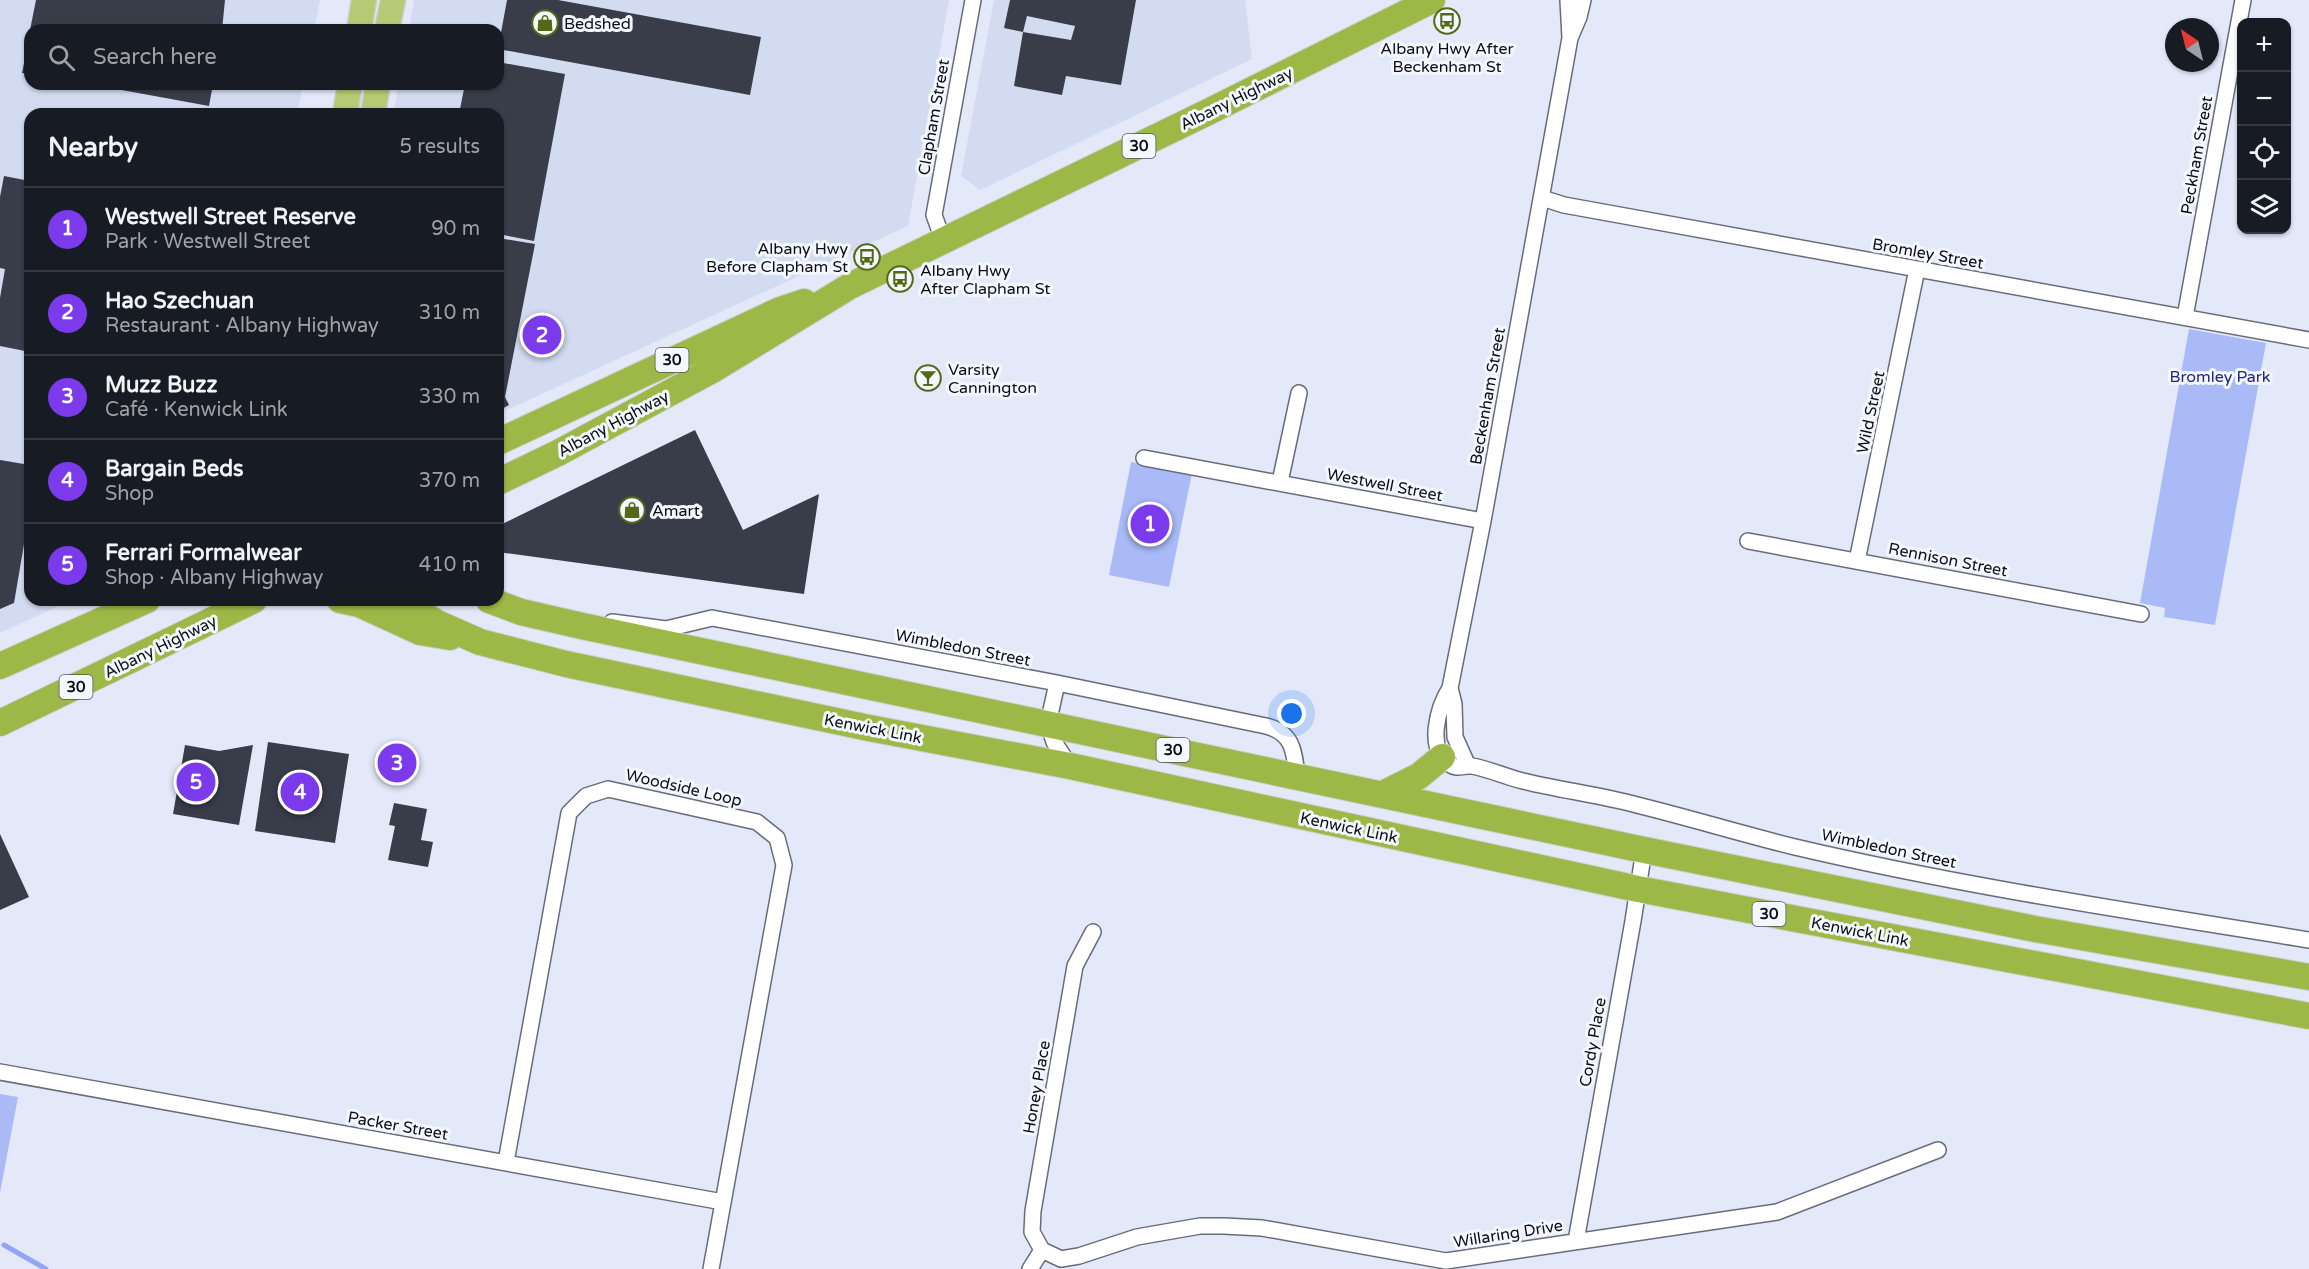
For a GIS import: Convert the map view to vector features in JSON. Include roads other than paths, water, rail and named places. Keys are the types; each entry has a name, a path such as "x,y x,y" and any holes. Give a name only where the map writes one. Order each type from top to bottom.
{"highway":[{"name":"Albany Highway","path":"504,479 558,453 714,369 850,286 1434,1"},
{"name":"Albany Highway","path":"504,439 780,310 850,286"},
{"path":"0,666 134,606"},
{"name":"Albany Highway","path":"0,723 242,606"},
{"path":"363,606 420,632 480,642"},
{"name":"Kenwick Link","path":"410,606 437,623 480,642 567,664 1070,766 1638,889 2309,1016"},
{"name":"30","path":"504,606 521,612 589,627 1644,849 2035,929 2309,977"},
{"path":"1383,794 1419,776 1442,757"}],"main road":[{"path":"360,24 364,0"},
{"path":"388,24 393,0"},
{"path":"346,108 349,90"},
{"path":"373,108 377,90"}],"street":[{"name":"Clapham Street","path":"943,240 934,215 973,0"},
{"name":"Beckenham Street","path":"1442,757 1437,745 1436,731 1444,698 1450,688 1542,198 1569,38 1568,0"},
{"name":"Beckenham Street","path":"1569,38 1579,17 1582,0"},
{"name":"Peckham Street","path":"2185,317 2243,0"},
{"name":"Bromley Street","path":"1542,198 1564,205 2309,340"},
{"name":"Wild Street","path":"1857,561 1917,269"},
{"path":"1280,482 1299,393"},
{"name":"Westwell Street","path":"1144,458 1483,521"},
{"name":"Rennison Street","path":"1748,541 2141,614"},
{"name":"Wimbledon Street","path":"589,627 616,621 666,629 712,618 1057,683 1274,728 1289,739 1294,753 1297,775"},
{"path":"1057,683 1048,724 1054,742 1070,766"},
{"path":"1450,688 1454,704 1455,737 1468,766"},
{"name":"Wimbledon Street","path":"1442,757 1454,767 1468,766 1525,782 1636,804 1796,847 2087,904 2309,940"},
{"name":"Woodside Loop","path":"506,1162 568,813 586,796 608,789 757,822 777,838 784,865 723,1202"},
{"name":"Cordy Place","path":"1576,1241 1644,849"},
{"name":"Honey Place","path":"1042,1250 1032,1232 1033,1211 1075,966 1093,932"},
{"name":"Packer Street","path":"0,1072 723,1202"},
{"name":"Willaring Drive","path":"1042,1250 1060,1259 1079,1256 1147,1235 1200,1226 1224,1226 1262,1228 1427,1263 1446,1261 1777,1212 1938,1150"},
{"path":"711,1269 723,1202"},
{"path":"1030,1269 1042,1250"}],"waterway":[{"path":"4,1245 46,1269"}],"place":[{"name":"Albany Hwy After Beckenham St","path":"1447,21"},
{"name":"Bedshed","path":"545,23"},
{"name":"Albany Hwy Before Clapham St","path":"867,257"},
{"name":"Albany Hwy After Clapham St","path":"900,279"},
{"name":"Hao Szechuan","path":"542,335"},
{"name":"Varsity Cannington","path":"928,378"},
{"name":"Amart","path":"632,510"},
{"name":"Westwell Street Reserve","path":"1150,524"},
{"name":"Muzz Buzz","path":"397,763"},
{"name":"Ferrari Formalwear","path":"196,782"},
{"name":"Bargain Beds","path":"300,792"}],"park label":[{"name":"Bromley Park","path":"2220,376"}]}
